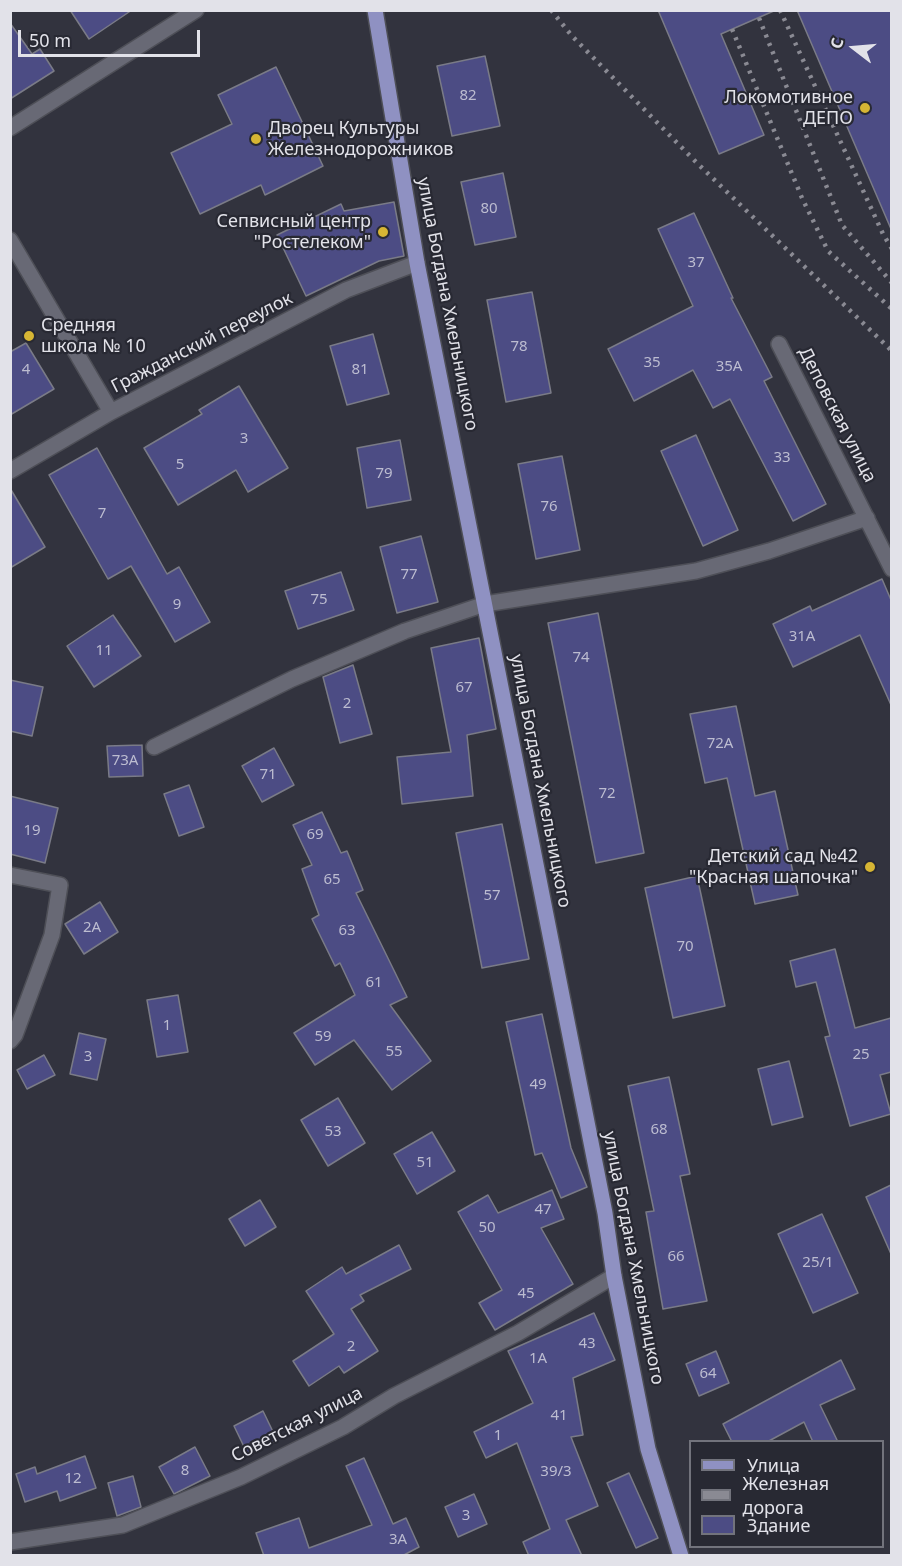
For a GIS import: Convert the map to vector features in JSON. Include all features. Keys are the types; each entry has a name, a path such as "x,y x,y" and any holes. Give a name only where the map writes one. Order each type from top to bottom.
{"main road":[{"name":"улица Богдана Хмельницкого","path":"375,10 417,263 605,1213 614,1276 648,1449 681,1556"}],"street":[{"path":"10,129 196,10"},
{"path":"10,240 111,412"},
{"name":"Гражданский переулок","path":"10,471 111,412 346,291 417,263"},
{"name":"Деповская улица","path":"779,344 891,569"},
{"path":"154,747 292,679 405,631 485,604 696,571 769,551 867,518"},
{"path":"10,875 60,885 52,935 15,1035 10,1041"},
{"name":"Советская улица","path":"10,1542 123,1525 241,1477 343,1427 394,1395 518,1333 614,1276"}],"building":[{"path":"70,10 132,10 89,39"},
{"name":"Локомотивное ДЕПО","path":"658,10 776,10 721,34 764,135 719,154"},
{"name":"Локомотивное ДЕПО","path":"797,10 891,10 891,229"},
{"path":"10,23 32,54 40,49 54,71 10,99"},
{"path":"485,56 500,126 452,136 437,66"},
{"name":"Дворец Культуры Железнодорожников","path":"276,67 323,166 265,195 261,185 200,214 171,153 232,124 218,95"},
{"path":"503,173 516,237 475,245 461,182"},
{"path":"394,202 404,256 379,261 306,296 277,235 341,204 344,211"},
{"path":"694,213 733,298 731,298 772,377 764,381 826,504 793,521 730,399 713,408 693,370 634,401 608,349 693,306 658,229"},
{"path":"532,292 551,393 506,402 487,300"},
{"path":"373,334 389,394 347,405 330,346"},
{"path":"26,343 54,389 10,415 10,352"},
{"path":"239,386 288,468 248,492 236,470 178,505 144,448 202,414 199,410"},
{"path":"696,435 738,530 703,546 661,451"},
{"path":"400,440 411,500 367,508 357,448"},
{"path":"97,448 167,574 179,567 210,622 175,642 131,566 108,579 49,475"},
{"path":"562,456 580,550 536,559 518,464"},
{"path":"10,488 45,547 10,568"},
{"path":"421,536 438,602 397,613 380,547"},
{"path":"341,572 354,610 298,629 285,591"},
{"path":"882,579 891,600 891,705 860,635 793,667 773,624 810,606 812,611"},
{"path":"598,613 644,853 596,863 548,623"},
{"path":"113,615 141,656 94,687 67,646"},
{"path":"479,638 496,729 467,735 473,796 402,804 397,757 451,752 431,648"},
{"path":"353,665 372,734 340,743 323,677"},
{"path":"10,680 43,687 32,736 10,731"},
{"path":"736,706 755,796 775,791 798,895 755,904 727,778 705,783 690,714"},
{"path":"142,745 143,776 109,777 107,746"},
{"path":"274,748 294,785 262,802 242,766"},
{"path":"189,785 204,827 179,836 164,794"},
{"path":"10,796 58,808 45,863 10,854"},
{"path":"322,812 341,853 347,851 363,890 356,893 407,997 390,1005 431,1061 392,1090 354,1040 315,1065 294,1033 355,995 340,963 335,966 312,919 319,915 302,869 312,865 293,825"},
{"path":"502,824 529,959 482,968 456,833"},
{"path":"697,876 725,1006 673,1018 645,888"},
{"path":"100,902 118,932 84,954 65,924"},
{"path":"835,949 855,1028 891,1018 891,1072 880,1075 891,1114 850,1126 825,1037 830,1036 816,982 796,987 790,961"},
{"path":"178,995 188,1052 157,1057 147,1000"},
{"path":"542,1014 571,1148 587,1187 561,1198 542,1153 535,1155 506,1022"},
{"path":"79,1033 106,1039 97,1080 70,1074"},
{"path":"44,1055 55,1075 27,1089 17,1070"},
{"path":"789,1061 803,1117 772,1125 758,1069"},
{"path":"669,1077 690,1174 680,1176 707,1301 663,1309 646,1212 654,1211 628,1086"},
{"path":"338,1098 365,1143 328,1166 301,1120"},
{"path":"432,1132 455,1171 417,1194 394,1154"},
{"path":"891,1185 891,1254 866,1197"},
{"path":"552,1190 564,1219 541,1228 573,1284 495,1330 479,1303 502,1290 458,1212 488,1195 498,1213"},
{"path":"260,1200 276,1227 245,1246 229,1219"},
{"path":"822,1214 858,1293 813,1313 778,1234"},
{"path":"399,1245 411,1269 360,1295 364,1301 351,1309 378,1351 344,1373 339,1366 309,1386 293,1361 334,1334 306,1291 342,1267 346,1274"},
{"path":"594,1313 615,1360 573,1378 583,1435 571,1437 598,1506 566,1520 582,1556 529,1556 523,1542 550,1529 517,1443 486,1458 474,1432 533,1403 508,1351"},
{"path":"716,1351 729,1383 699,1396 686,1364"},
{"path":"841,1360 855,1389 820,1405 837,1440 812,1440 804,1422 771,1440 731,1440 723,1424"},
{"path":"263,1411 277,1440 248,1455 234,1426"},
{"path":"195,1447 210,1476 174,1494 159,1467"},
{"path":"85,1456 96,1488 60,1501 57,1491 25,1502 16,1474 35,1467 37,1474"},
{"path":"364,1458 393,1524 406,1518 419,1547 402,1556 264,1556 256,1533 299,1518 309,1548 372,1525 346,1466"},
{"path":"629,1473 658,1538 636,1548 607,1483"},
{"path":"133,1476 141,1507 117,1516 108,1483"},
{"path":"474,1494 487,1524 458,1537 445,1507"}],"railway":[{"path":"551,10 572,36 696,162 892,351"},
{"path":"780,10 892,249"},
{"path":"759,18 842,225 892,283"},
{"path":"732,29 802,198 828,251 892,309"}],"place":[{"name":"Локомотивное ДЕПО","path":"865,108"},
{"name":"Дворец Культуры Железнодорожников","path":"256,139"},
{"name":"Сепвисный центр \"Ростелеком\"","path":"383,232"},
{"name":"Средняя школа № 10","path":"29,336"},
{"name":"Детский сад №42 \"Красная шапочка\"","path":"870,867"}]}
